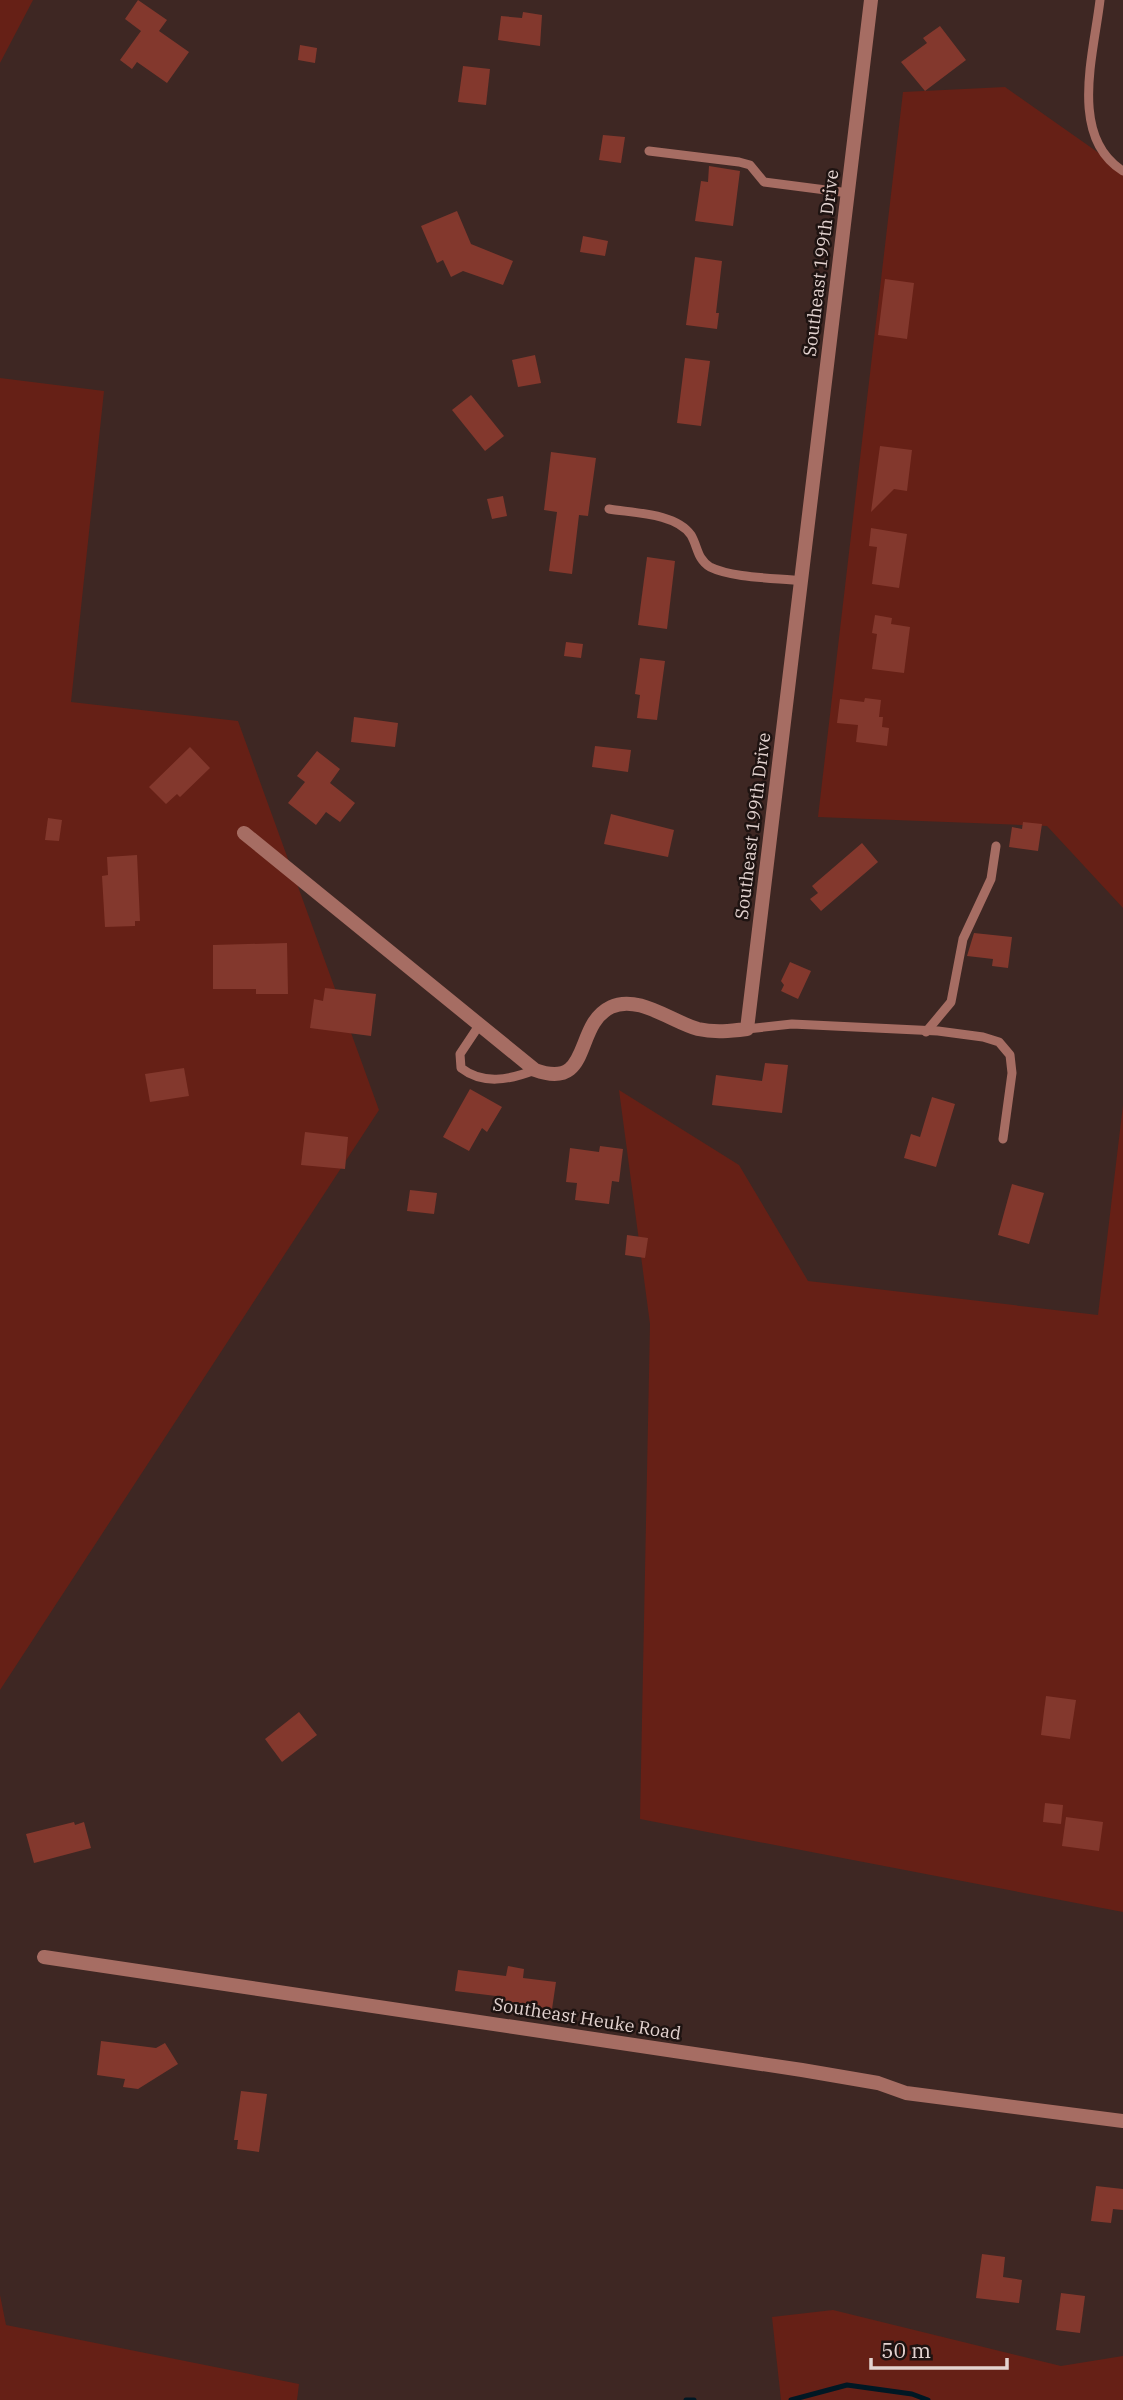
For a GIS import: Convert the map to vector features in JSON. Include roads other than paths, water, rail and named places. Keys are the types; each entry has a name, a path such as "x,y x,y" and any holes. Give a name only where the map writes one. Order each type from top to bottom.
{"street":[{"name":"Southeast 199th Drive","path":"747,1029 871,0"},
{"path":"244,833 535,1070 551,1076 567,1073 580,1058 595,1019 610,1007 625,1003 699,1029 715,1032 747,1029"},
{"name":"Southeast Heuke Road","path":"44,1957 802,2070 877,2082 906,2093 1123,2121"}],"lane":[{"path":"1100,0 1088,111 1098,147 1123,171"},
{"path":"649,151 739,162 750,165 764,182 849,193"},
{"path":"609,509 648,515 686,530 692,537 699,556 707,565 719,571 802,581"},
{"path":"926,1032 943,1015 951,1002 962,939 991,878 996,846"},
{"path":"480,1024 460,1054 461,1068 474,1078 498,1080 535,1070"},
{"path":"747,1029 792,1024 926,1032 983,1037 999,1042 1010,1055 1012,1073 1003,1139"}],"waterway":[{"path":"791,2400 847,2385 912,2394 928,2400"},
{"path":"686,2400 694,2400"}]}
